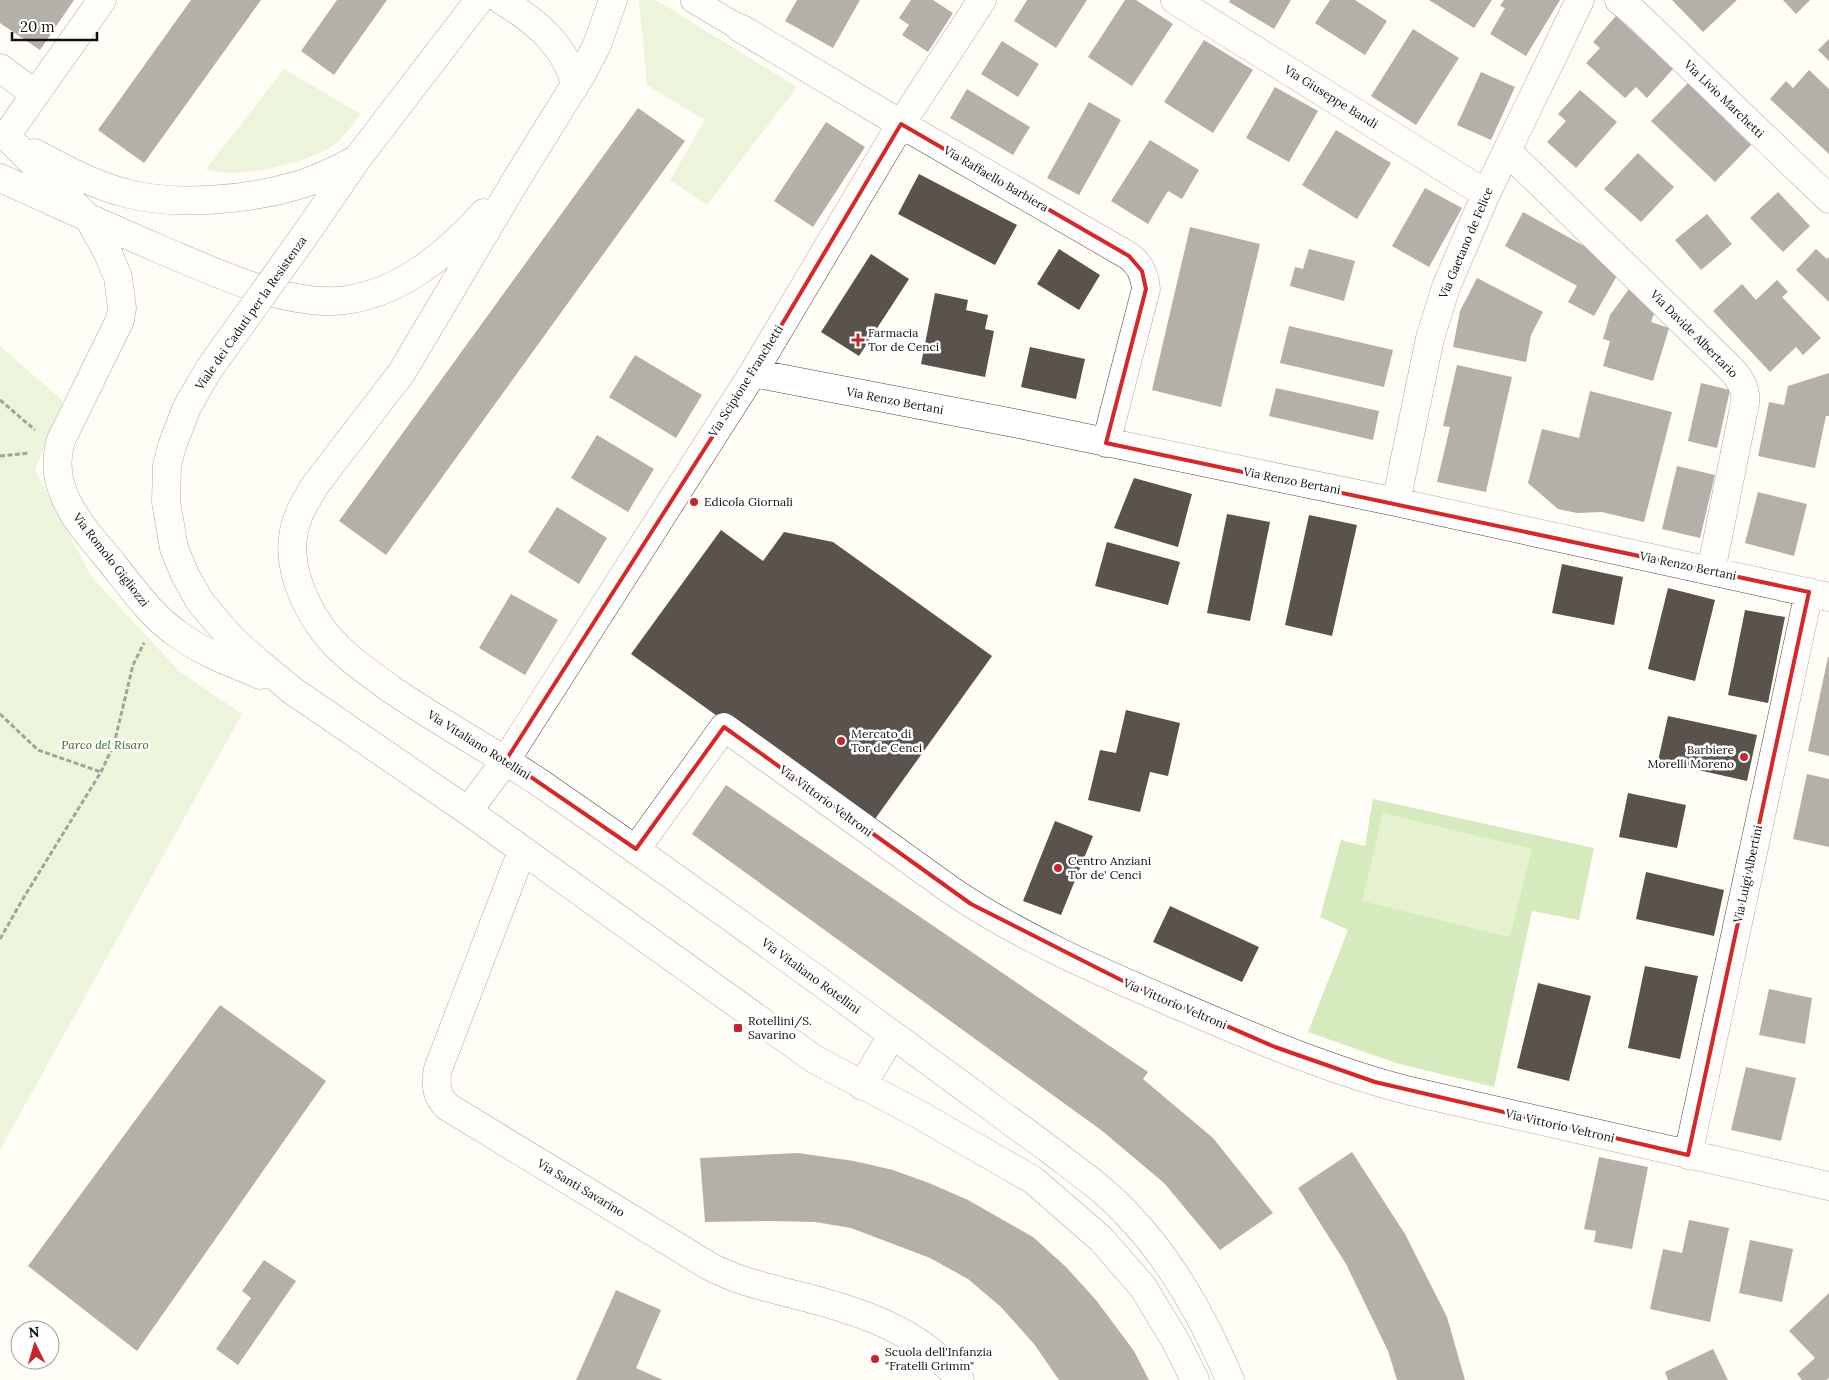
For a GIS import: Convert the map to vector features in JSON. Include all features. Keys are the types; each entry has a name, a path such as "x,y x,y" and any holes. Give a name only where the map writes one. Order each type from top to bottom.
{"street":[{"path":"102,0 35,94 3,134 63,168 94,182 128,194 169,200 221,198 275,191 318,178 358,159"},
{"name":"Viale dei Caduti per la Resistenza","path":"294,691 232,639 210,615 192,589 178,562 174,548 167,510 167,466 178,427 209,369 358,159 479,0"},
{"path":"501,0 529,19 556,45 568,63 575,85"},
{"path":"0,178 89,219 204,267 271,291 294,298 320,302 347,300 372,294 390,287 425,268 468,231 519,175 575,85 597,45 613,0"},
{"name":"Via Raffaello Barbiera","path":"693,0 901,124 1129,256 1140,268 1144,276 1146,290 1106,443"},
{"name":"Via Scipione Franchetti","path":"468,811 506,760 753,373 901,124 982,0"},
{"name":"Via Giuseppe Bandi","path":"1175,0 1486,194"},
{"name":"Via Gaetano de Felice","path":"1396,502 1430,338 1455,263 1486,194 1580,0"},
{"name":"Via Livio Marchetti","path":"1619,0 1636,14 1829,199"},
{"path":"0,68 35,94"},
{"name":"Via Romolo Gigliozzi","path":"3,134 89,219 108,253 118,278 122,308 120,320 61,440 58,450 57,465 62,490 77,520 157,617 188,641 294,691"},
{"name":"Via Davide Albertario","path":"1507,151 1730,368 1742,383 1746,399 1711,572"},
{"name":"Via Vitaliano Rotellini","path":"519,175 402,372 316,484 299,514 292,540 294,564 304,597 315,618 338,647 378,680 506,760 636,849 1104,1191 1127,1213 1150,1240 1189,1296 1206,1326 1230,1380"},
{"name":"Via Renzo Bertani","path":"753,373 1019,424 1396,502 1819,595"},
{"name":"Via Luigi Albertini","path":"1688,1155 1819,595"},
{"path":"294,691 468,811 814,1058 1033,1180 1094,1233 1143,1287 1195,1380"},
{"name":"Via Vittorio Veltroni","path":"636,849 724,727 970,904 1031,938 1121,980 1275,1047 1366,1079 1410,1091 1829,1186"},
{"name":"Via Santi Savarino","path":"522,851 438,1069 437,1086 441,1101 709,1266 743,1281 814,1299 884,1323 925,1346 942,1360 960,1380"},
{"path":"862,1086 892,1035"}],"path":[{"path":"0,400 58,450"},
{"path":"0,939 101,772 114,744 133,665 157,617"},
{"path":"0,714 38,750 101,772"}],"highlighted area":[{"path":"901,124 1129,256 1142,271 1146,289 1106,443 1809,592 1688,1155 1375,1082 1275,1047 1121,980 971,904 724,727 636,849 506,760 753,373"}],"green space":[{"path":"639,0 656,0 797,87 707,205 670,180 705,120 647,85"},
{"path":"284,69 360,114 334,145 303,160 268,169 233,173 206,169"},
{"name":"Parco del Risaro","path":"0,346 63,401 35,470 91,576 179,671 242,714 0,1150"},
{"path":"1373,799 1594,848 1579,920 1532,911 1494,1087 1396,1063 1308,1032 1348,930 1320,917 1341,840 1365,846"},
{"path":"1383,813 1532,849 1510,937 1362,901"}],"building":[{"path":"0,0 74,0 40,50 0,23"},
{"path":"191,0 261,0 144,163 98,130"},
{"path":"337,0 387,0 334,75 301,51"},
{"path":"797,0 860,0 833,48 785,21"},
{"path":"911,0 933,0 953,13 928,52 902,35 909,25 899,18"},
{"path":"1027,0 1087,0 1056,48 1014,21"},
{"path":"1125,0 1136,0 1173,24 1132,86 1088,57"},
{"path":"1230,0 1291,0 1274,29 1229,2"},
{"path":"1330,0 1355,0 1387,21 1365,55 1315,23"},
{"path":"1429,0 1492,0 1474,28"},
{"path":"1504,0 1560,0 1526,56 1490,34 1505,8 1500,6"},
{"path":"1672,0 1737,0 1703,32"},
{"path":"1783,0 1810,0 1796,14"},
{"path":"1616,16 1673,69 1647,98 1636,87 1625,98 1586,63 1600,48 1593,42"},
{"path":"1413,29 1459,58 1416,125 1371,96"},
{"path":"1829,39 1829,61 1818,50"},
{"path":"1204,40 1253,70 1213,133 1164,102"},
{"path":"1002,41 1039,64 1018,97 981,74"},
{"path":"1809,70 1829,89 1829,154 1770,99 1786,81 1793,88"},
{"path":"1481,72 1515,87 1491,140 1457,125"},
{"path":"1688,83 1751,145 1715,182 1651,121"},
{"path":"1275,87 1318,111 1289,162 1246,138"},
{"path":"967,89 1030,127 1013,155 950,118"},
{"path":"1580,90 1617,122 1576,168 1547,142 1566,121 1558,114"},
{"path":"1089,102 1121,120 1079,195 1047,178"},
{"path":"638,108 685,141 386,555 339,521"},
{"path":"826,122 865,147 813,227 774,201"},
{"path":"1336,130 1391,163 1357,219 1302,185"},
{"path":"1150,140 1199,170 1182,199 1168,191 1148,224 1111,201"},
{"path":"1638,153 1674,187 1641,222 1604,189"},
{"path":"919,174 1017,225 995,265 898,214"},
{"path":"1425,188 1462,208 1429,267 1392,246"},
{"path":"1778,192 1810,226 1783,252 1750,218"},
{"path":"1523,212 1622,267 1594,316 1568,302 1577,286 1505,246"},
{"path":"1707,214 1732,244 1701,270 1675,240"},
{"path":"1190,227 1260,244 1221,407 1152,390"},
{"path":"1059,249 1100,275 1079,310 1037,284"},
{"path":"1309,249 1355,261 1344,301 1290,286 1295,267 1303,269"},
{"path":"1816,249 1827,259 1829,257 1829,302 1796,270"},
{"path":"871,254 909,279 859,356 821,332"},
{"path":"1477,278 1543,312 1531,335 1526,362 1453,347 1460,311"},
{"path":"1777,280 1788,292 1782,297 1821,338 1803,355 1796,347 1770,372 1713,311 1742,284 1756,300"},
{"path":"1629,289 1656,308 1651,322 1669,328 1653,381 1603,366 1610,341 1603,339 1610,315"},
{"path":"935,293 968,300 966,310 988,315 985,329 994,331 985,377 921,364"},
{"path":"1289,326 1393,350 1384,387 1280,363"},
{"path":"1030,347 1085,359 1076,399 1021,387"},
{"path":"635,355 702,395 676,438 609,397"},
{"path":"1457,365 1512,377 1486,492 1437,482 1450,427 1443,426"},
{"path":"1829,373 1829,416 1826,416 1815,468 1758,456 1769,402 1784,405 1788,386"},
{"path":"1701,383 1730,390 1717,448 1688,441"},
{"path":"1276,388 1379,411 1373,440 1269,416"},
{"path":"1590,391 1672,412 1644,522 1602,512 1577,513 1558,509 1528,483 1542,429 1579,438"},
{"path":"597,435 654,469 628,512 571,478"},
{"path":"1677,466 1715,475 1700,538 1662,529"},
{"path":"1134,478 1192,494 1178,547 1114,528"},
{"path":"1758,492 1807,504 1794,556 1745,543"},
{"path":"557,507 607,538 579,584 528,552"},
{"path":"1227,514 1270,522 1250,621 1207,613"},
{"path":"1309,515 1357,525 1332,636 1285,625"},
{"name":"Mercato di Tor de Cenci","path":"721,530 763,561 784,532 833,542 992,656 870,826 631,654"},
{"path":"1107,542 1180,562 1168,605 1095,586"},
{"path":"1562,564 1623,577 1614,625 1552,613"},
{"path":"1668,588 1715,600 1695,681 1648,669"},
{"path":"511,594 558,620 525,675 479,648"},
{"path":"1745,610 1785,617 1768,703 1728,695"},
{"path":"1829,657 1829,756 1808,751"},
{"path":"1126,710 1180,723 1168,776 1150,772 1140,812 1088,800 1100,750 1116,753"},
{"path":"1668,716 1757,735 1747,781 1658,761"},
{"path":"1807,774 1829,779 1829,847 1793,839"},
{"path":"726,785 1148,1072 1143,1079 1213,1138 1273,1213 1220,1250 1164,1183 1101,1130 692,834"},
{"path":"1628,793 1686,805 1677,848 1619,837"},
{"name":"Centro Anziani Tor de' Cenci","path":"1055,821 1093,836 1061,915 1023,901"},
{"path":"1646,872 1724,890 1714,936 1636,919"},
{"path":"1170,906 1259,947 1242,982 1153,942"},
{"path":"1645,966 1698,976 1680,1059 1628,1048"},
{"path":"1538,983 1591,996 1569,1081 1517,1068"},
{"path":"1769,989 1812,998 1805,1044 1759,1035"},
{"path":"220,1005 326,1081 137,1351 28,1266"},
{"path":"1746,1067 1796,1078 1781,1141 1731,1130"},
{"path":"1352,1152 1405,1234 1447,1317 1465,1380 1397,1380 1388,1351 1346,1264 1298,1188"},
{"path":"798,1153 854,1161 893,1170 968,1200 1033,1237 1066,1267 1096,1300 1134,1351 1149,1380 1059,1380 1034,1344 1001,1307 968,1279 930,1258 851,1228 815,1222 705,1222 700,1158"},
{"path":"1599,1157 1648,1167 1632,1249 1594,1242 1596,1231 1584,1229"},
{"path":"1689,1220 1729,1228 1710,1322 1650,1309 1663,1249 1682,1253"},
{"path":"1750,1240 1793,1249 1782,1302 1739,1293"},
{"path":"264,1260 296,1281 238,1365 216,1349 251,1298 242,1291"},
{"path":"616,1290 661,1310 636,1368 663,1380 576,1380"},
{"path":"1829,1293 1829,1378 1827,1380 1802,1380 1797,1374 1815,1358 1789,1331"},
{"path":"1713,1349 1728,1380 1668,1380 1665,1372"}],"place":[{"name":"Farmacia Tor de Cenci","path":"858,340"},
{"name":"Edicola Giornali","path":"694,502"},
{"name":"Mercato di Tor de Cenci","path":"841,741"},
{"name":"Barbiere Morelli Moreno","path":"1744,757"},
{"name":"Centro Anziani Tor de' Cenci","path":"1058,868"},
{"name":"Rotellini/S. Savarino","path":"738,1028"},
{"name":"Scuola dell'Infanzia \"Fratelli Grimm\"","path":"875,1359"}]}
